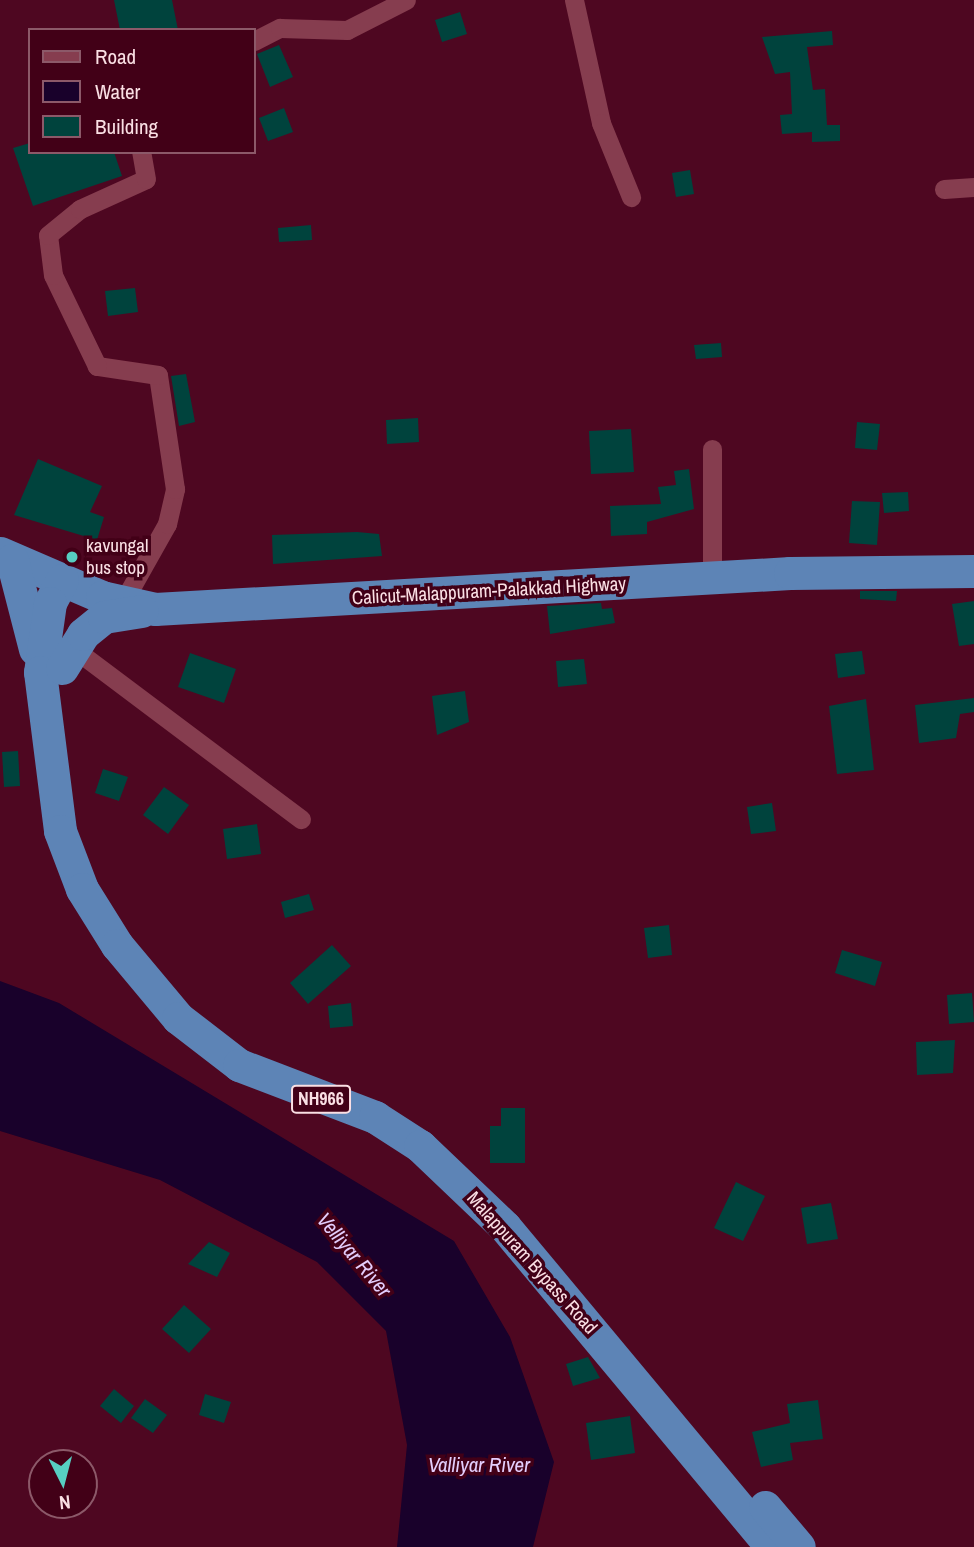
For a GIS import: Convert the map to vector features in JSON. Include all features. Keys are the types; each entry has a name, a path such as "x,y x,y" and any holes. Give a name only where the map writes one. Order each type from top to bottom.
{"highway":[{"name":"Calicut-Malappuram-Palakkad Highway","path":"6,556 71,584 139,606 712,578 974,571"},
{"name":"NH966","path":"6,556 58,663"},
{"name":"Malappuram Bypass Road","path":"71,584 58,663 60,831 82,889 117,945 178,1018 239,1065 376,1117 420,1146 505,1227 772,1547"},
{"path":"58,663 104,617 139,606"},
{"name":"Malappuram Bypass Road","path":"58,663 81,827 115,901 185,993 250,1046 386,1097 434,1129 521,1212 799,1547"}],"street":[{"path":"256,40 280,28 347,30 405,0"},
{"path":"574,0 601,123 631,197"},
{"path":"139,606 167,524 175,489 158,375 97,366 53,275 48,236 80,209 146,179 141,154"},
{"path":"944,189 974,187"},
{"path":"712,449 712,578"},
{"path":"58,663 301,819"}],"water":[{"name":"Valliyar River","path":"0,981 59,1003 454,1241 510,1337 554,1462 533,1547 397,1547 407,1445 386,1331 317,1262 160,1180 0,1131"}],"building":[{"path":"114,0 172,0 178,28 120,28"},
{"path":"460,12 467,34 442,42 435,20"},
{"path":"832,31 833,45 807,47 813,90 825,89 827,125 840,125 840,141 812,142 812,132 782,134 780,115 792,114 790,72 775,74 762,37"},
{"path":"279,45 293,77 270,87 257,54"},
{"path":"284,108 293,132 268,141 259,118"},
{"path":"28,144 28,154 115,154 122,176 33,206 13,148"},
{"path":"690,170 694,194 676,197 672,173"},
{"path":"311,225 312,240 279,242 278,228"},
{"path":"135,288 138,312 108,316 105,291"},
{"path":"721,343 722,357 696,359 694,345"},
{"path":"186,374 195,422 179,426 171,376"},
{"path":"418,418 419,442 387,444 386,420"},
{"path":"857,422 880,424 877,450 855,448"},
{"path":"631,429 634,472 591,474 589,431"},
{"path":"38,459 102,486 90,512 104,517 97,540 14,515"},
{"path":"689,469 694,509 647,522 647,534 611,536 610,506 661,504 658,487 676,485 674,471"},
{"path":"908,492 909,511 884,513 882,493"},
{"path":"852,501 880,502 877,545 849,543"},
{"path":"357,532 379,534 382,556 273,564 272,535"},
{"path":"860,591 897,591 896,601 860,599"},
{"path":"974,601 974,644 959,646 952,604"},
{"path":"601,603 602,609 612,608 615,623 550,634 547,606"},
{"path":"862,651 865,674 838,678 835,654"},
{"path":"190,653 236,669 224,703 178,687"},
{"path":"584,659 587,684 558,687 556,661"},
{"path":"465,691 469,722 437,735 432,696"},
{"path":"974,698 974,712 960,714 956,738 919,743 915,705"},
{"path":"866,699 874,770 837,774 829,706"},
{"path":"18,751 20,786 4,787 2,752"},
{"path":"103,769 128,777 119,801 95,793"},
{"path":"164,787 189,805 168,834 143,815"},
{"path":"772,803 776,831 751,834 747,807"},
{"path":"257,824 261,854 227,859 223,829"},
{"path":"309,894 314,910 285,918 281,902"},
{"path":"669,925 672,955 648,958 644,928"},
{"path":"332,945 351,966 308,1004 290,983"},
{"path":"842,950 882,962 875,986 835,973"},
{"path":"972,993 974,1022 949,1024 947,995"},
{"path":"351,1003 353,1026 330,1028 328,1006"},
{"path":"955,1040 953,1073 917,1075 916,1042"},
{"path":"501,1108 525,1108 525,1163 490,1163 490,1126 501,1126"},
{"path":"736,1182 765,1196 743,1241 714,1228"},
{"path":"831,1203 838,1239 807,1244 801,1208"},
{"path":"209,1242 230,1253 217,1277 188,1264"},
{"path":"184,1305 211,1329 189,1353 162,1329"},
{"path":"588,1357 600,1378 573,1386 566,1364"},
{"path":"114,1389 134,1406 121,1423 100,1406"},
{"path":"205,1394 231,1402 224,1423 199,1415"},
{"path":"145,1399 167,1415 153,1433 131,1418"},
{"path":"818,1400 823,1439 790,1443 793,1460 761,1467 752,1432 790,1423 787,1404"},
{"path":"630,1416 635,1453 591,1460 586,1423"}],"place":[{"name":"kavungal bus stop","path":"72,557"}],"water label":[{"name":"Velliyar River","path":"354,1255"}]}
